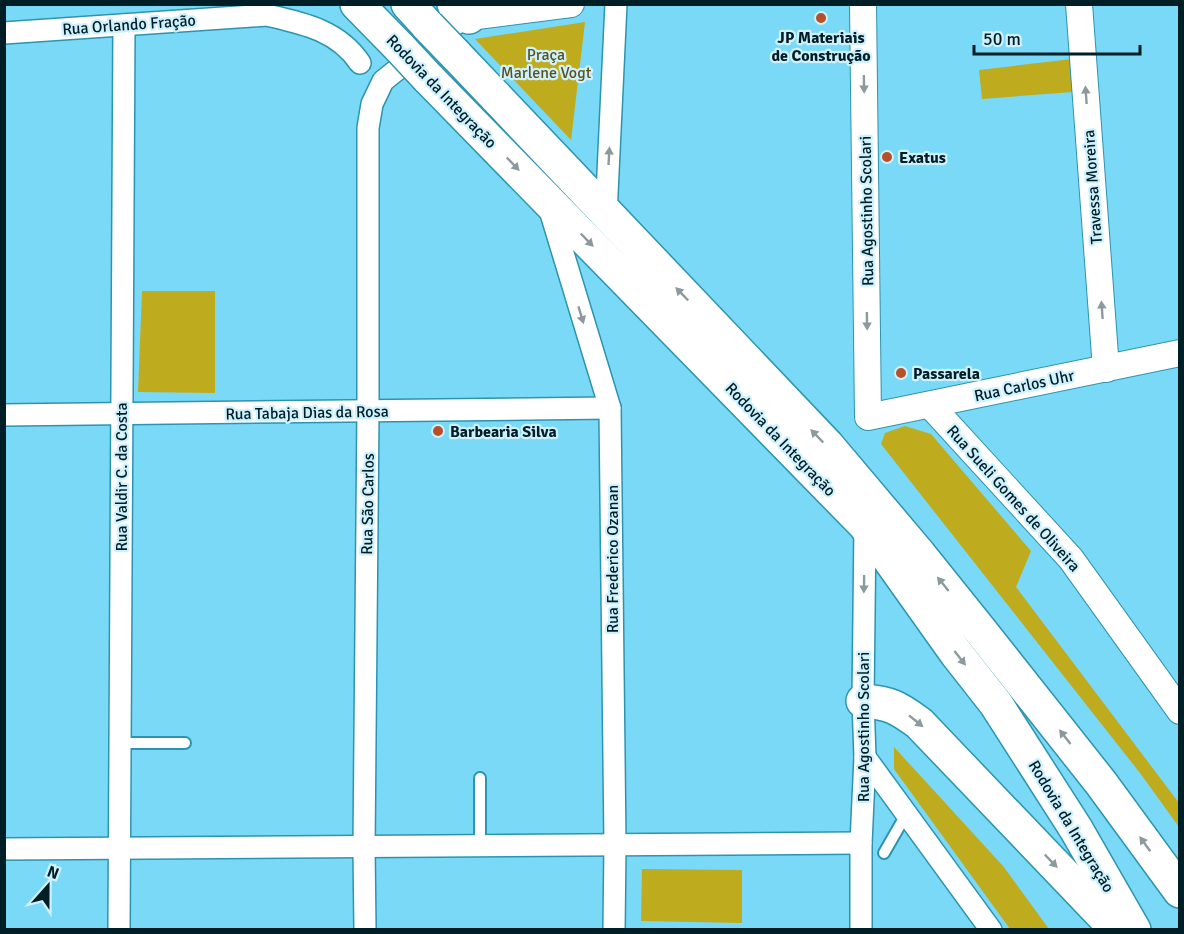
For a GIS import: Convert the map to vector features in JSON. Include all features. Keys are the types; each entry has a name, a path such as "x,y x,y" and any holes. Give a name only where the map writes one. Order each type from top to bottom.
{"highway":[{"name":"Rodovia da Integração","path":"357,4 865,525 956,653 996,704 1076,829 1134,930"},
{"name":"Rodovia da Integração","path":"418,15 827,446 919,554 1101,783 1179,891"},
{"path":"863,701 882,703 902,710 919,723 1117,930"}],"street":[{"path":"462,11 571,4"},
{"path":"606,215 616,4"},
{"name":"Rua Agostinho Scolari","path":"863,4 868,417"},
{"name":"Travessa Moreira","path":"1079,4 1106,369"},
{"name":"Rua São Carlos","path":"365,930 368,128 372,104 383,81 450,27 462,11"},
{"name":"Rua Orlando Fração","path":"4,33 267,15 305,23 330,35 356,57"},
{"name":"Rua Valdir C. da Costa","path":"119,930 124,25"},
{"name":"Rua Frederico Ozanan","path":"546,198 610,408 614,930"},
{"name":"Rua Carlos Uhr","path":"868,417 1179,353"},
{"name":"Rua Sueli Gomes de Oliveira","path":"930,405 1071,560 1179,711"},
{"name":"Rua Tabaja Dias da Rosa","path":"4,416 610,408"},
{"name":"Rua Agostinho Scolari","path":"861,930 861,843 865,757 863,701 865,525"},
{"path":"865,757 991,930"},
{"path":"4,849 861,843"}],"lane":[{"path":"119,743 185,743"},
{"path":"480,778 480,846"},
{"path":"884,853 907,813"}],"green space":[{"name":"Praça Marlene Vogt","path":"585,22 571,140 475,39"},
{"path":"1072,59 1072,92 982,99 979,70"},
{"path":"142,291 215,291 215,393 138,392"},
{"path":"905,426 931,434 1031,551 1016,587 1179,803 1179,827 1140,773 881,444 885,433"},
{"path":"894,747 1003,866 1049,929 1010,929 894,769"},
{"path":"642,869 742,870 742,923 641,921"}],"place":[{"name":"JP Materiais de Construção","path":"821,18"},
{"name":"Exatus","path":"887,157"},
{"name":"Passarela","path":"901,373"},
{"name":"Barbearia Silva","path":"438,431"}]}
